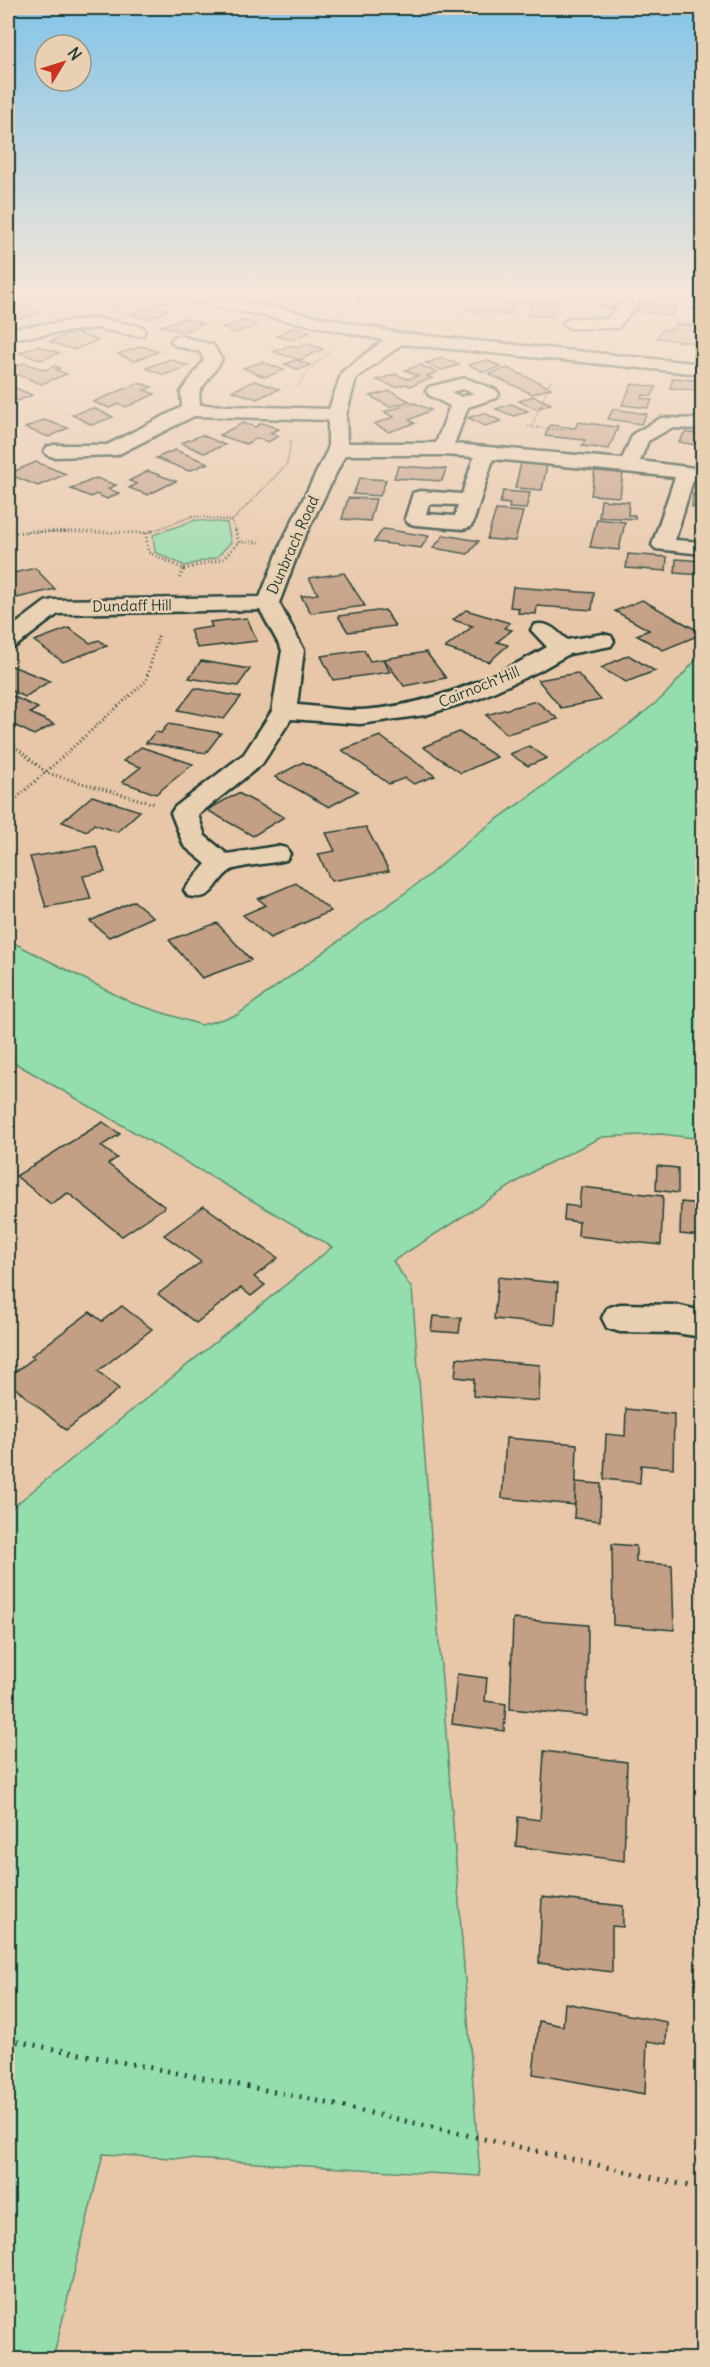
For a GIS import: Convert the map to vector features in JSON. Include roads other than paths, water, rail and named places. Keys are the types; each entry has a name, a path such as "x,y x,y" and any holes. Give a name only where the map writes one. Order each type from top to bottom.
{"street":[{"path":"191,401 191,410"},
{"name":"Dunbrach Road","path":"222,863 193,840 184,813 254,759 284,711 293,650 268,603 292,542 338,449 337,415 341,401"},
{"path":"443,449 460,404"},
{"path":"668,422 670,405 702,406"},
{"path":"54,451 110,451 191,410 337,415"},
{"path":"629,465 640,438 668,422 702,424"},
{"path":"338,449 443,449 694,473 669,525 663,545 702,548"},
{"path":"469,500 485,453"},
{"path":"669,525 702,528"},
{"name":"Dundaff Hill","path":"8,641 54,607 268,603"},
{"path":"542,630 562,648"},
{"name":"Cairnoch Hill","path":"284,711 360,717 425,708 472,693 531,666 562,648 603,641"},
{"path":"198,890 222,863 277,854"},
{"path":"620,1318 676,1319 702,1324"}]}
